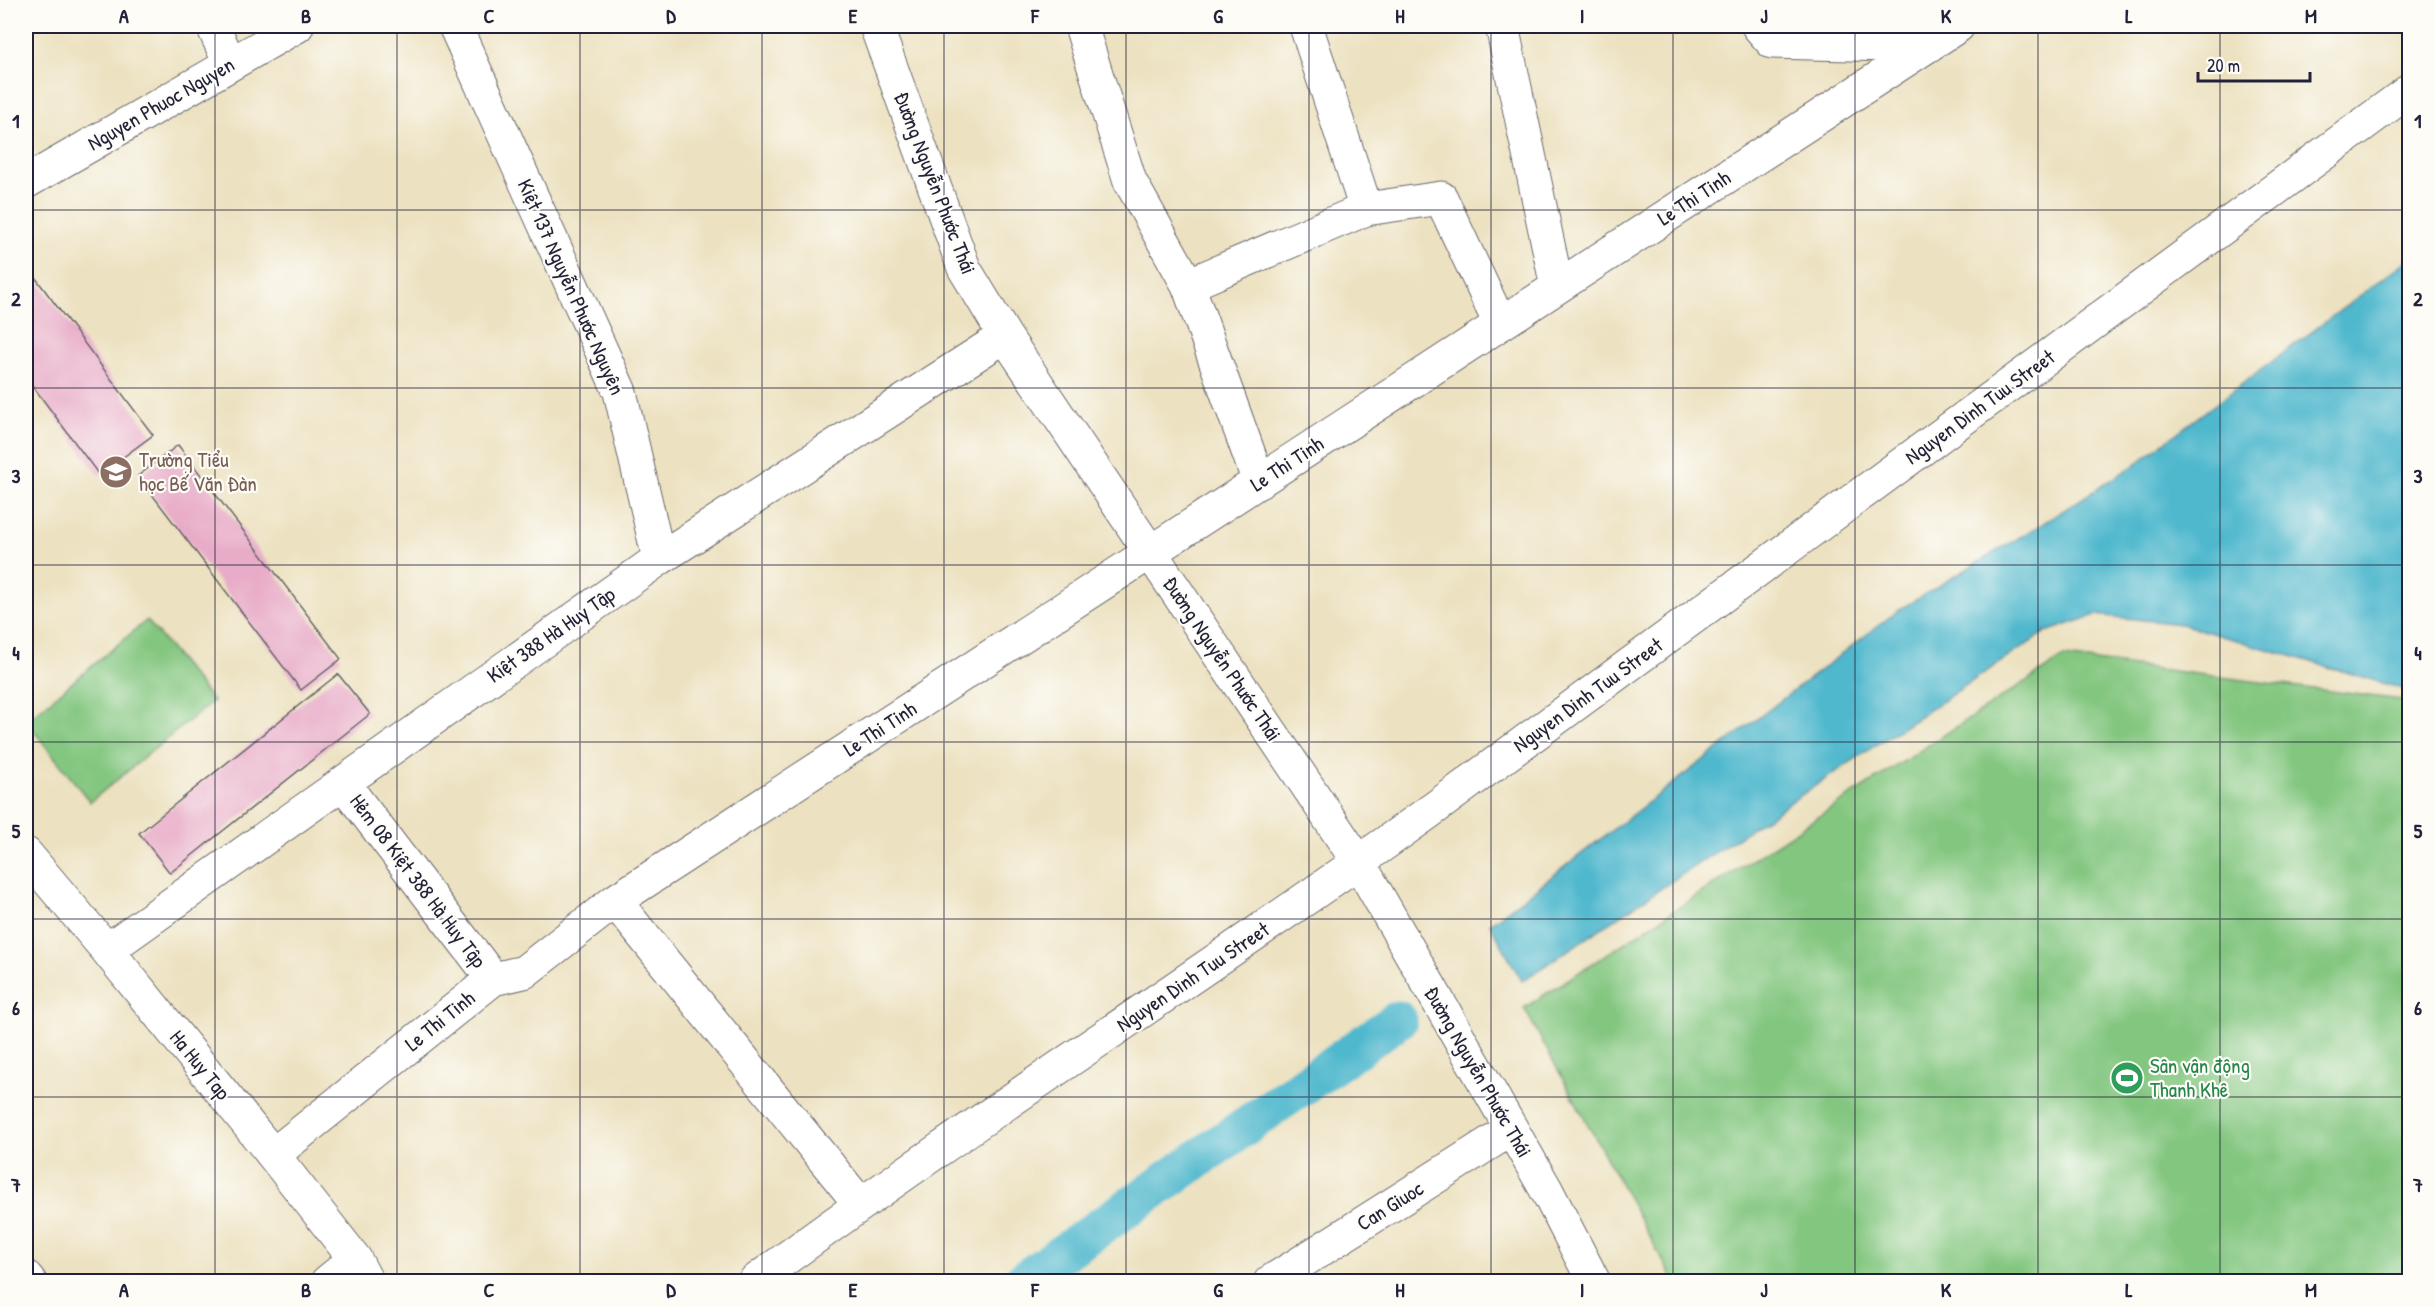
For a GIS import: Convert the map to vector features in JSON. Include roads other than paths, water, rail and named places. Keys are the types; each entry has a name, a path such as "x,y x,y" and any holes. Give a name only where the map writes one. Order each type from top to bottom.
{"street":[{"path":"213,26 230,64"},
{"name":"Nguyen Phuoc Nguyen","path":"26,183 297,26"},
{"name":"Kiệt 137 Nguyễn Phước Nguyên","path":"454,26 620,392 659,559"},
{"name":"Đường Nguyễn Phước Thái","path":"876,26 964,268 1005,336 1359,863 1547,1191 1594,1281"},
{"path":"1081,26 1130,181 1188,285 1259,482"},
{"path":"1306,26 1366,209"},
{"path":"1502,26 1557,287"},
{"path":"1758,26 1772,42 1933,36"},
{"name":"Le Thi Tinh","path":"273,1155 493,979 524,972 615,901 1557,287 1933,36 1958,26"},
{"name":"Nguyen Dinh Tuu Street","path":"754,1281 860,1204 1359,863 2409,90"},
{"path":"1188,285 1366,209 1441,198 1500,324"},
{"name":"Kiệt 388 Hà Huy Tập","path":"107,950 659,559 1005,336"},
{"name":"Hẻm 08 Kiệt 388 Hà Huy Tập","path":"343,783 493,979"},
{"name":"Ha Huy Tap","path":"26,854 273,1155 361,1270"},
{"path":"615,901 860,1204"},
{"name":"Can Giuoc","path":"1270,1281 1510,1130"},
{"path":"327,1281 361,1270"},
{"path":"26,1277 30,1281"}],"water":[{"path":"2409,259 2409,689 2181,624 2096,615 2046,632 1522,981 1490,924 1900,609 2130,468"}],"waterway":[{"path":"1021,1282 1398,1020"}],"place":[{"name":"Trường Tiểu học Bế Văn Đàn","path":"116,472"},
{"name":"Sân vận động Thanh Khê","path":"2127,1078"}]}
